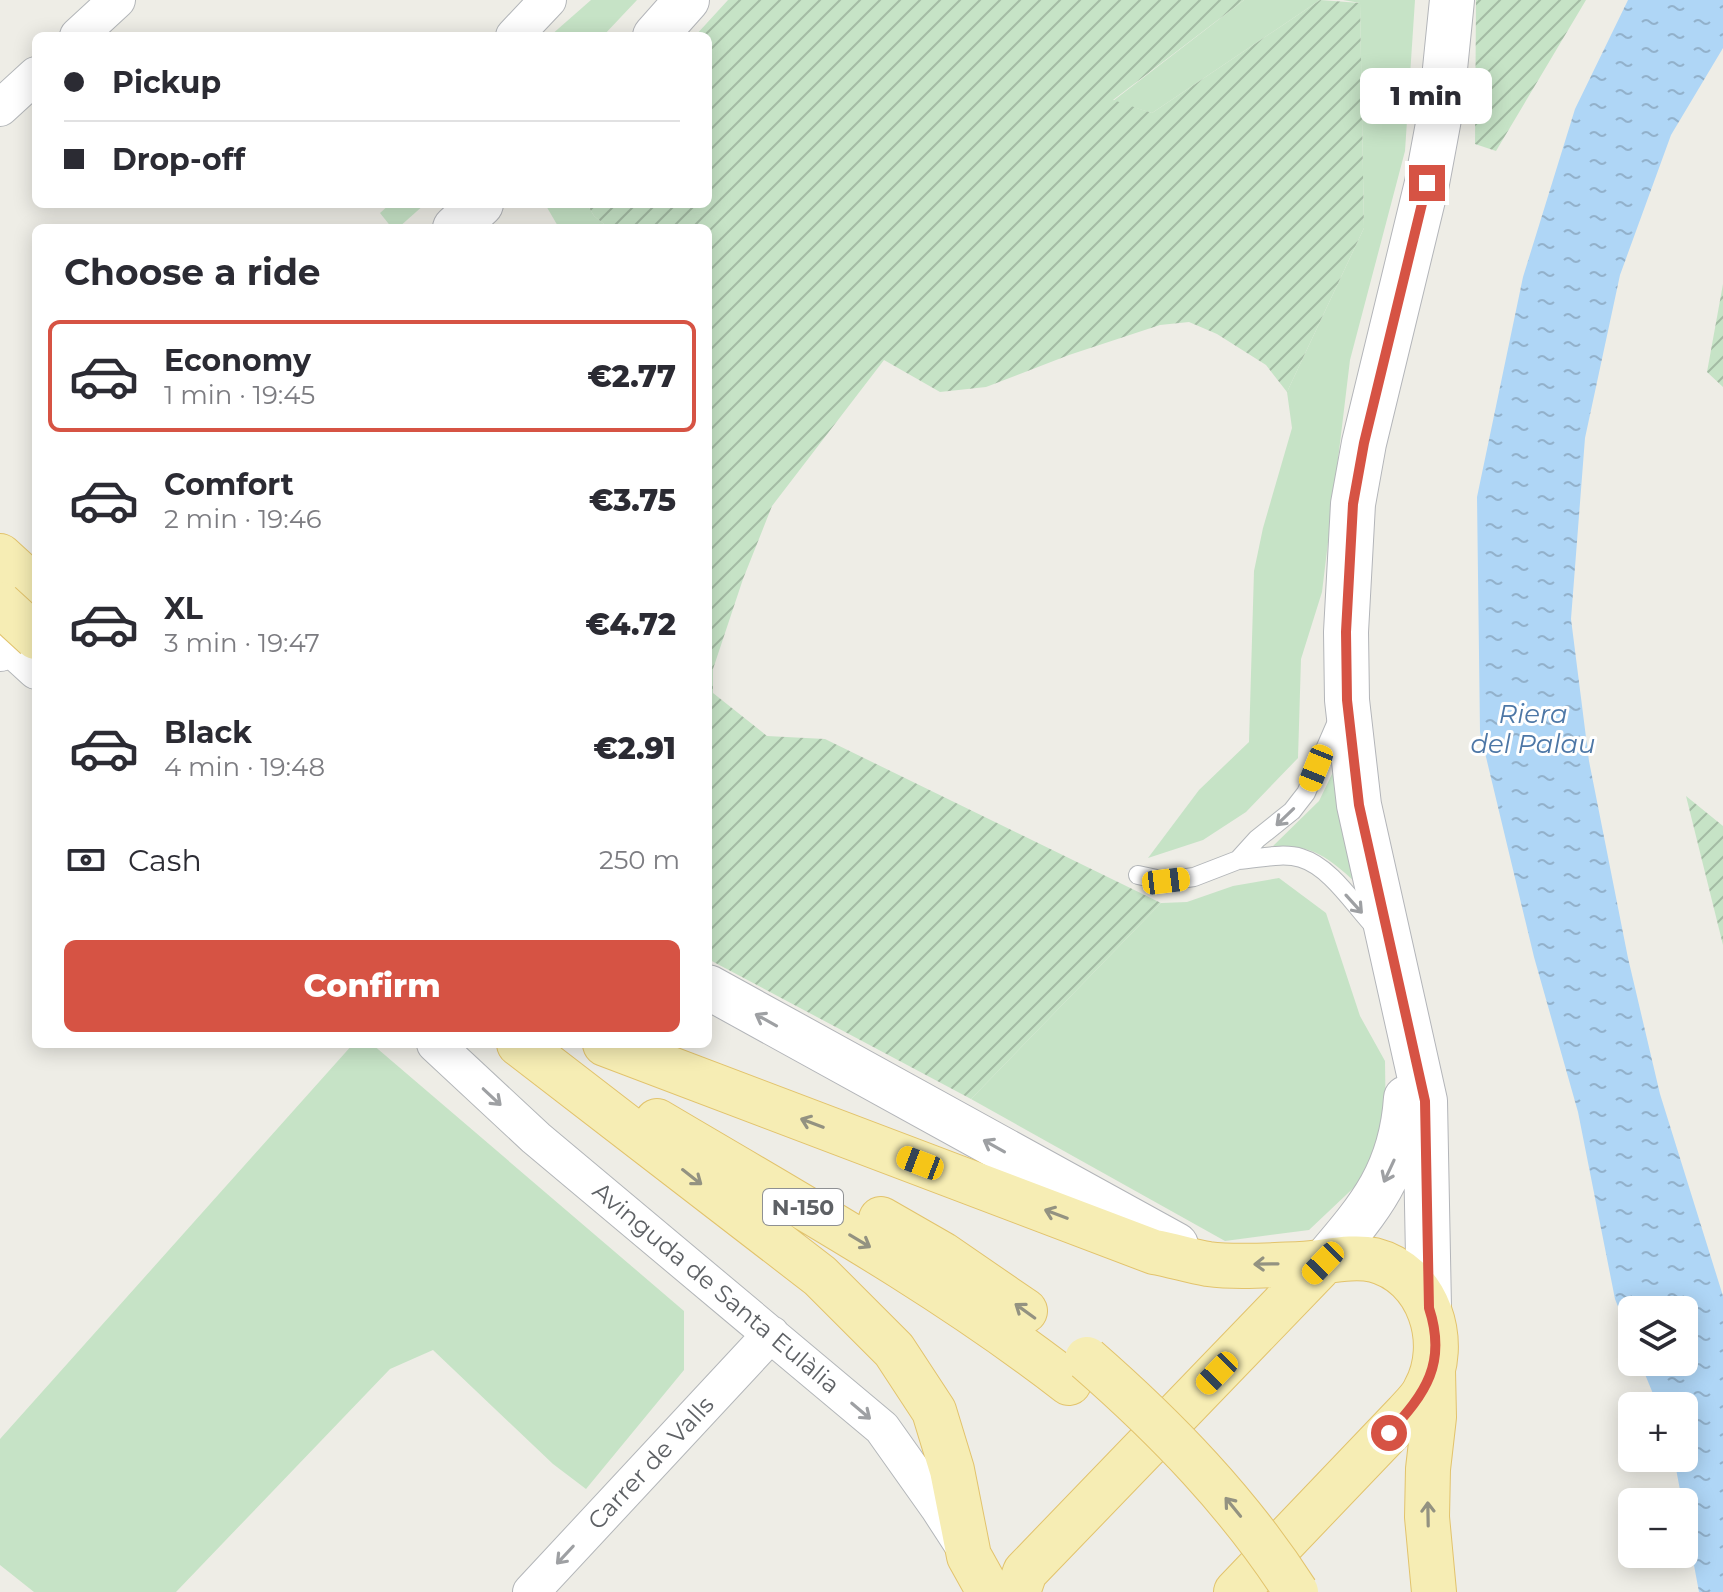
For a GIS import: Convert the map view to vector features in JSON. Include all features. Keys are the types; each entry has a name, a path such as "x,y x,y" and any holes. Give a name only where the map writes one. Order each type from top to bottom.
{"main road":[{"path":"659,32 687,0"},
{"path":"1434,1592 1427,1517 1436,1349 1435,1327 1429,1308 1425,1101 1359,805 1347,700 1346,632 1353,504 1364,443 1427,183 1441,108 1452,0"},
{"path":"459,224 477,208"},
{"path":"0,556 32,585"},
{"path":"712,989 1210,1264"},
{"path":"1018,1592 1025,1572 1323,1263 1377,1194 1401,1143 1411,1040"},
{"path":"524,1048 820,1276 894,1350 934,1411 979,1574"},
{"name":"N-150","path":"535,1048 979,1315 1137,1403 1198,1465 1259,1539 1296,1592"},
{"name":"N-150","path":"591,1048 942,1254 1030,1314 1204,1517 1259,1592"},
{"path":"616,1048 1154,1252 1210,1264 1323,1263 1363,1259 1387,1266 1413,1285 1429,1308"},
{"path":"1236,1592 1406,1414 1425,1390 1433,1368"}],"street":[{"path":"82,32 117,0"},
{"path":"518,32 548,0"},
{"path":"0,108 32,79"},
{"name":"Avinguda de Santa Eulàlia","path":"439,1048 536,1138 882,1428 938,1507 979,1574"},
{"name":"Carrer de Valls","path":"531,1592 771,1334"}],"lane":[{"path":"1238,860 1257,839 1292,811 1306,793 1347,700"},
{"path":"1138,875 1166,881 1194,877 1238,860 1287,856 1301,858 1320,867 1387,939"}],"green space":[{"path":"591,0 637,0 607,32 555,32"},
{"path":"728,0 1244,0 1113,100 1152,113 1320,0 1360,3 1364,228 1287,392 1266,365 1217,334 1189,322 1160,325 986,387 940,392 884,360 772,506 743,579 713,669 713,693 767,736 825,739 1161,903 971,1099 712,961 712,224 604,224 589,208 712,208 712,32 699,32"},
{"path":"1244,0 1320,0 1152,113 1113,101"},
{"path":"1343,0 1415,0 1405,151 1350,360 1322,592 1301,659 1298,758 1246,812 1203,840 1148,858 1199,790 1249,742 1254,571 1292,428 1287,392 1364,228 1360,3"},
{"path":"1476,0 1586,0 1496,151 1475,144"},
{"path":"386,208 420,208 402,224 389,224 380,213"},
{"path":"547,208 589,208 604,224 557,224"},
{"path":"1723,284 1723,387 1707,372"},
{"path":"1333,772 1355,882 1336,865 1309,850 1273,846 1319,801"},
{"path":"1686,796 1723,826 1723,945"},
{"path":"1279,878 1326,913 1360,1016 1385,1061 1386,1136 1364,1178 1309,1230 1225,1241 971,1099 1161,903 1187,902 1233,886"},
{"path":"349,1048 377,1048 684,1311 684,1370 586,1489 553,1464 433,1350 390,1369 176,1592 34,1592 0,1565 0,1439"}],"water":[{"name":"Riera del Palau","path":"1628,0 1723,0 1723,48 1671,135 1620,275 1585,438 1571,619 1589,761 1628,958 1660,1094 1723,1296 1723,1592 1699,1592 1695,1568 1698,1568 1698,1488 1680,1488 1677,1472 1698,1472 1698,1392 1652,1392 1646,1376 1698,1376 1698,1296 1618,1296 1618,1307 1615,1299 1578,1112 1534,957 1480,732 1477,497 1523,277 1575,109"}],"route":[{"path":"1389,1433 1425,1390 1436,1349 1435,1327 1429,1308 1425,1101 1359,805 1347,700 1346,632 1353,504 1364,443 1427,183"}]}
